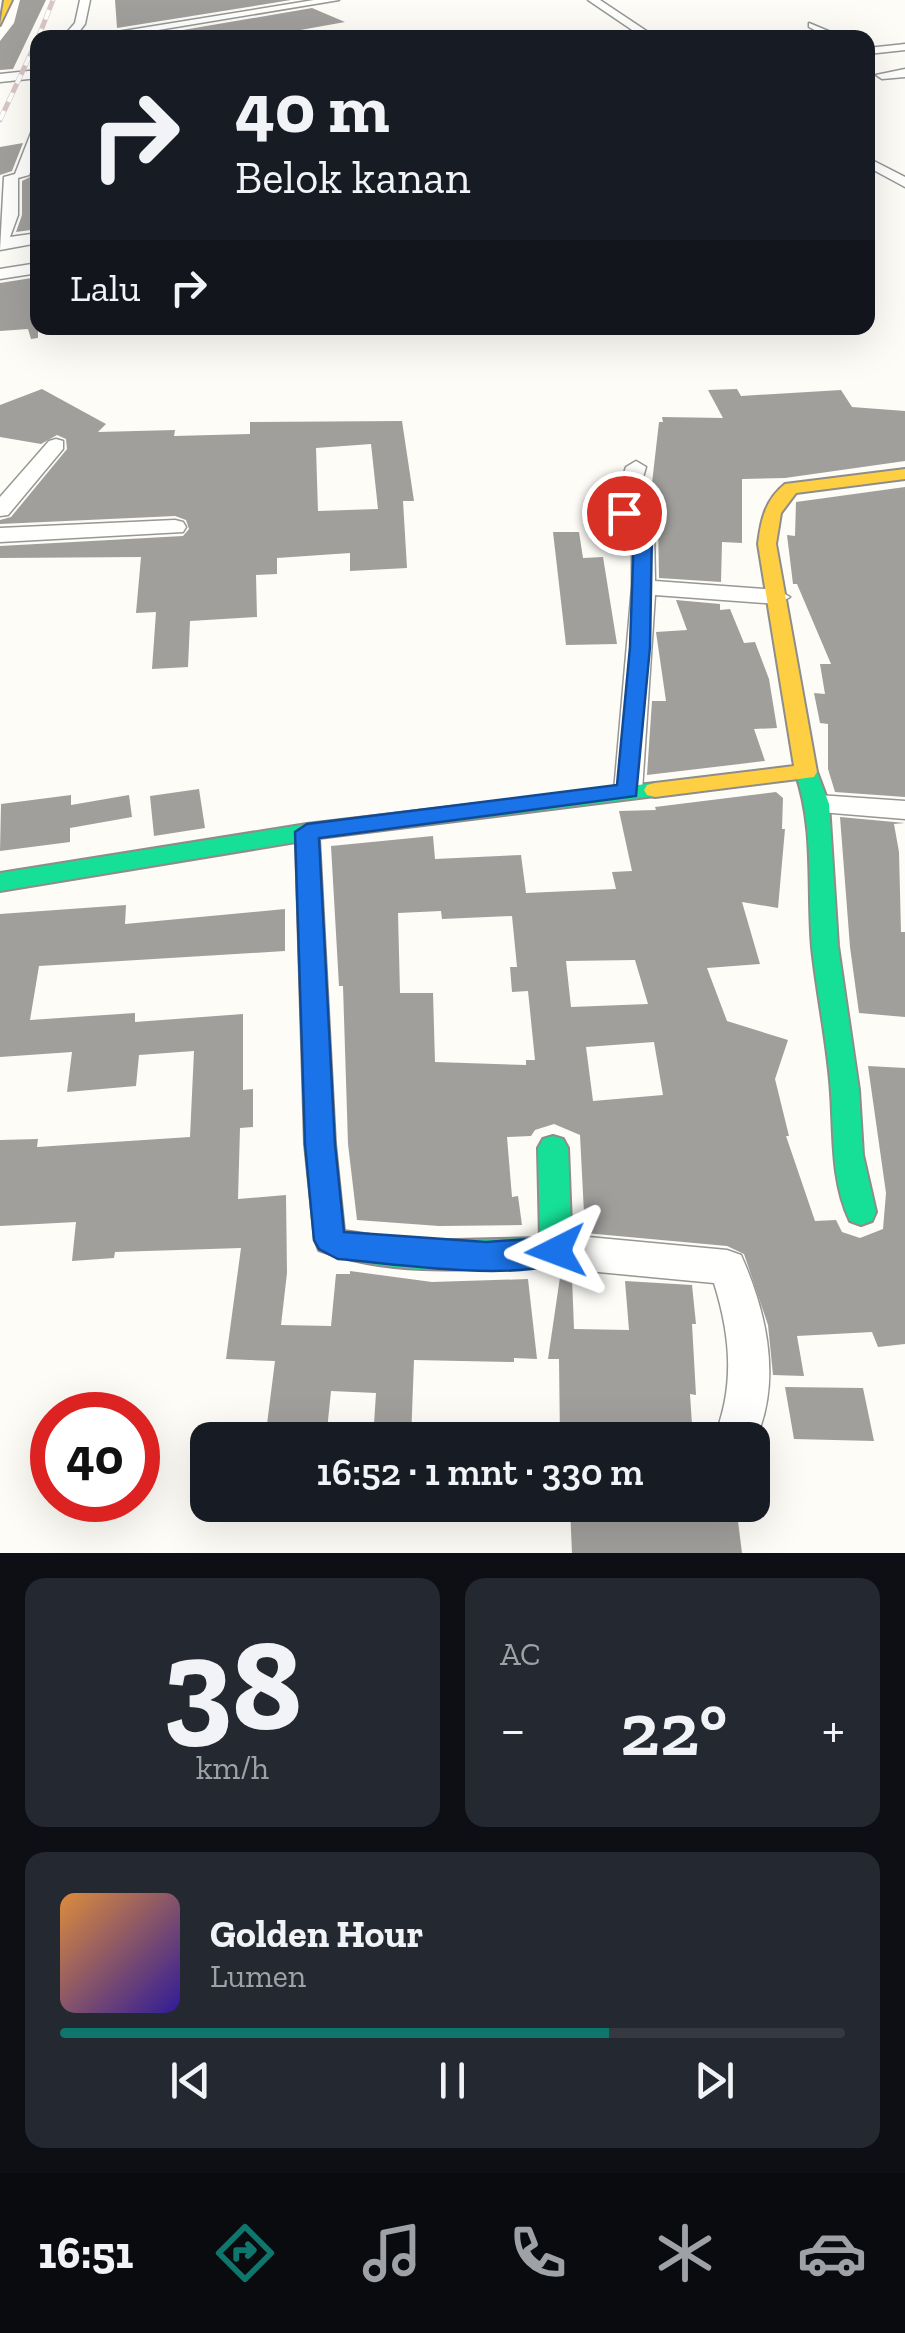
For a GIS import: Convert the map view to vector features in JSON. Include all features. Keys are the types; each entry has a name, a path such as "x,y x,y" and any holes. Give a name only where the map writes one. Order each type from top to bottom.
{"main road":[{"path":"0,22 8,0"},
{"path":"861,1212 848,1155 845,1090 825,946 818,804 806,772 766,544 777,498 801,486 905,474"},
{"path":"0,882 307,832 806,772"},
{"path":"307,832 320,1144 330,1240 350,1246 486,1256 556,1251 553,1148"}],"street":[{"path":"74,30 80,24 85,0"},
{"path":"137,30 334,0"},
{"path":"593,0 640,30"},
{"path":"194,4 216,17"},
{"path":"290,4 309,19"},
{"path":"813,24 825,30"},
{"path":"156,27 161,30"},
{"path":"875,50 905,48"},
{"path":"875,59 884,69 905,73"},
{"path":"0,78 30,75"},
{"path":"875,162 891,159"},
{"path":"875,166 902,181"},
{"path":"24,175 0,244 30,239"},
{"path":"875,185 902,181"},
{"path":"0,274 30,269"},
{"path":"0,510 56,446"},
{"path":"628,791 644,586 643,531 623,509 636,467"},
{"path":"0,535 175,528"},
{"path":"644,586 778,597"},
{"path":"818,804 905,810"},
{"path":"556,1251 726,1267 736,1286 752,1382 750,1408 743,1422"}],"building":[{"path":"20,0 46,0 13,69 0,70 0,41 14,23"},
{"path":"115,0 291,0 117,28"},
{"path":"312,8 345,22 300,30 183,30"},
{"path":"23,143 12,171 0,175 0,147"},
{"path":"30,177 30,230 16,232 22,215 22,181"},
{"path":"30,278 30,335 38,338 31,339 28,329 0,331 0,283"},
{"path":"42,389 106,424 98,432 175,430 174,436 250,434 250,422 402,421 414,501 403,501 407,568 350,571 350,553 277,558 277,574 256,575 257,617 190,621 188,667 152,669 156,612 136,613 141,557 0,558 0,546 183,536 189,529 186,520 175,516 0,524 0,520 11,517 67,449 66,439 57,435 41,444 0,437 0,405","holes":["371,444 378,509 318,511 316,448"]},
{"path":"737,389 741,396 841,390 852,407 905,411 905,461 785,478 742,479 742,543 722,542 721,582 659,578 658,520 648,519 638,507 645,483 652,483 659,422 663,422 662,417 723,418 708,390"},
{"path":"905,487 905,797 835,792 828,769 828,724 820,723 814,693 825,694 820,664 831,664 797,584 793,584 787,535 795,536 796,502"},
{"path":"553,532 579,532 583,558 603,557 617,644 566,645"},
{"path":"676,600 720,604 720,610 730,609 744,643 755,642 769,679 777,728 754,729 765,761 647,775 652,701 666,701 656,632 687,630"},
{"path":"199,789 205,828 154,836 150,796"},
{"path":"776,792 783,798 785,829 778,908 742,902 760,964 707,968 727,1021 788,1040 775,1079 786,1136 815,1221 836,1220 842,1232 860,1238 883,1229 886,1193 868,1066 905,1068 905,1344 878,1347 872,1332 797,1336 804,1376 773,1375 768,1325 744,1254 727,1246 585,1233 580,1135 554,1124 535,1130 531,1136 507,1137 512,1197 518,1196 522,1225 439,1226 357,1220 348,1144 343,986 339,986 331,846 433,836 435,859 521,855 526,893 616,889 612,872 632,871 619,811 656,810 655,807","holes":["441,911 442,919 512,916 517,967 510,967 512,992 528,991 535,1060 526,1060 526,1065 435,1062 433,993 400,993 398,913","635,960 648,1004 571,1007 566,961","654,1042 663,1095 593,1101 586,1047"]},
{"path":"71,795 71,805 129,795 132,817 70,828 70,842 0,851 1,804"},
{"path":"840,817 905,823 894,824 899,852 901,932 905,932 905,1017 859,1013"},
{"path":"126,905 125,924 285,909 285,951 39,966 30,1020 135,1013 135,1022 243,1014 243,1090 253,1089 253,1127 240,1128 238,1199 286,1195 287,1273 281,1325 331,1326 336,1274 350,1271 432,1282 528,1279 537,1359 414,1360 412,1422 374,1422 376,1393 331,1391 328,1422 267,1422 275,1361 226,1359 241,1248 115,1252 114,1258 72,1261 76,1222 0,1226 0,1140 38,1139 37,1147 190,1137 194,1051 139,1055 136,1086 67,1092 72,1052 0,1057 0,914"},
{"path":"560,1277 572,1277 574,1329 629,1330 625,1281 692,1285 696,1395 690,1394 692,1422 560,1422 559,1359 548,1359"},
{"path":"785,1387 863,1388 874,1441 794,1439"},
{"path":"571,1522 738,1522 742,1553 572,1553"}],"railway":[{"path":"41,30 53,0"},
{"path":"0,120 30,55"}],"traffic: fast":[{"path":"806,772 818,804 825,946 845,1090 848,1155 861,1212"},
{"path":"0,882 307,832 655,790"},
{"path":"307,832 320,1144 330,1240 412,1255 556,1251 553,1148"}],"traffic: slow":[{"path":"0,22 8,0"},
{"path":"655,790 806,772 767,544 773,513 779,499 791,488 905,474"}],"route":[{"path":"556,1251 486,1256 338,1245 330,1240 320,1144 307,832 628,791 644,586 643,531 624,513"}]}
